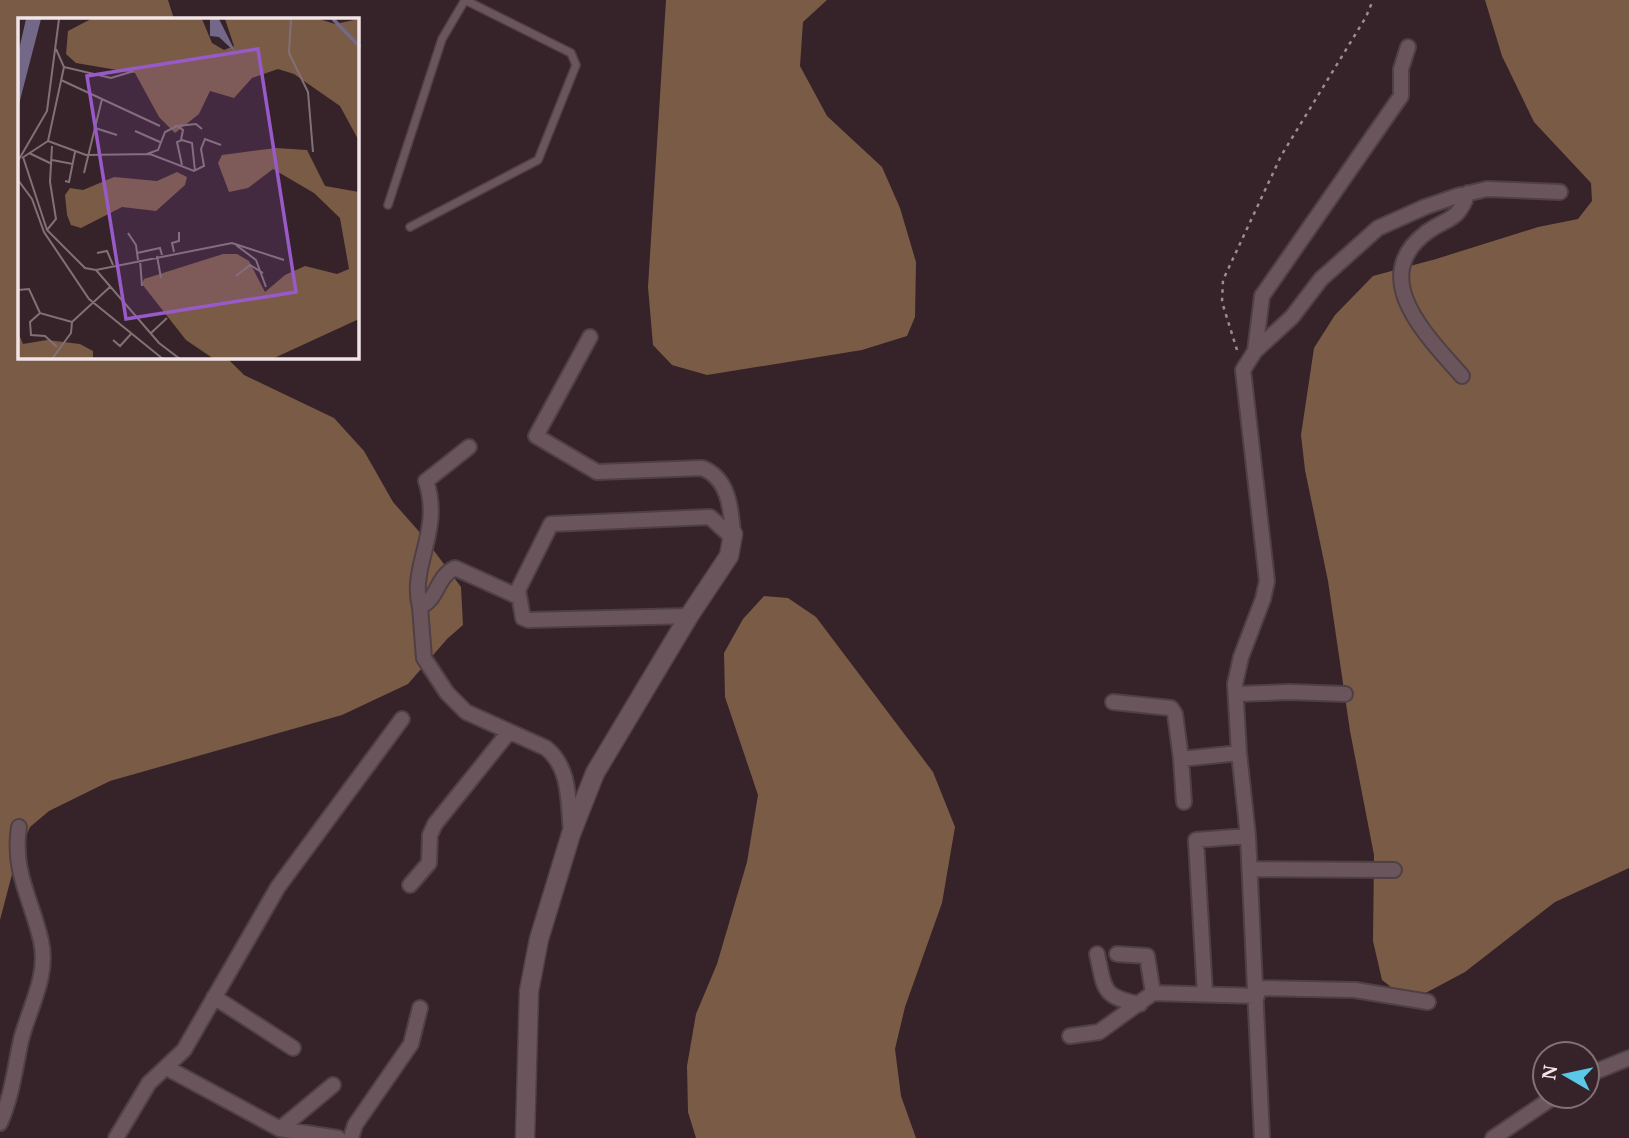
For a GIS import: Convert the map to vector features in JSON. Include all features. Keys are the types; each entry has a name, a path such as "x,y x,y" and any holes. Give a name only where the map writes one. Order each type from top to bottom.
{"street":[{"path":"1255,351 1262,296 1401,96 1401,69 1408,47"},
{"path":"1262,1138 1250,869 1235,684 1241,657 1264,599 1267,581 1243,370 1255,351 1292,317 1321,279 1378,228 1425,207 1487,189 1560,192"},
{"path":"1462,376 1424,334 1403,297 1401,276 1410,248 1429,230 1449,221 1462,210 1468,193"},
{"path":"525,1138 529,991 539,939 571,834 595,773 689,616 729,556 733,536 730,507 722,484 713,472 702,468 597,472 536,436 590,337"},
{"path":"469,447 426,481 431,496 432,515 416,593 420,607 424,658 447,693 466,712 546,748 557,757 565,772 571,834"},
{"path":"689,616 528,620 523,618 518,590 551,524 710,517 733,536"},
{"path":"420,607 429,602 445,573 455,568 519,597"},
{"path":"1236,695 1290,692 1345,694"},
{"path":"1113,702 1171,708 1175,715 1184,802"},
{"path":"116,1138 149,1083 184,1050 278,887 402,719"},
{"path":"410,885 429,863 430,835 435,824 509,732"},
{"path":"1181,759 1239,753"},
{"path":"0,1123 15,1075 21,1040 38,989 42,964 42,943 18,863 19,827"},
{"path":"1205,994 1196,840 1248,836"},
{"path":"1250,869 1394,870"},
{"path":"1097,954 1102,979 1108,992 1118,1000 1140,1004"},
{"path":"1117,954 1147,956 1153,993"},
{"path":"1070,1037 1098,1032 1153,993 1355,990 1429,1002"},
{"path":"214,997 293,1048"},
{"path":"351,1138 355,1125 411,1044 420,1008"},
{"path":"1601,1069 1629,1058"},
{"path":"167,1068 281,1129 338,1138"},
{"path":"281,1129 333,1085"},
{"path":"1493,1138 1534,1110"}],"lane":[{"path":"388,205 442,39 465,0 571,53 576,65 538,160 410,227"}],"path":[{"path":"1243,370 1222,302 1223,280 1281,156 1366,17 1373,0"}],"shaded area":[{"path":"0,0 168,0 174,18 18,18 18,359 228,359 244,375 334,418 364,451 393,502 423,536 461,587 463,625 447,639 408,684 342,715 110,781 49,811 30,827 16,859 0,920"},
{"path":"666,0 827,0 803,22 800,66 827,116 882,167 900,208 916,262 915,317 907,336 862,350 707,375 672,365 653,345 648,287"},
{"path":"1485,0 1629,0 1629,868 1555,902 1465,972 1418,997 1400,994 1382,980 1373,941 1374,855 1350,731 1328,581 1305,470 1301,435 1314,348 1335,315 1373,276 1538,227 1578,219 1592,201 1591,183 1534,122 1502,56"},
{"path":"764,596 788,598 816,617 933,772 955,827 942,903 905,1007 895,1049 901,1096 916,1138 696,1138 688,1112 687,1066 696,1014 717,964 747,862 758,795 725,697 724,653 743,619"}]}
